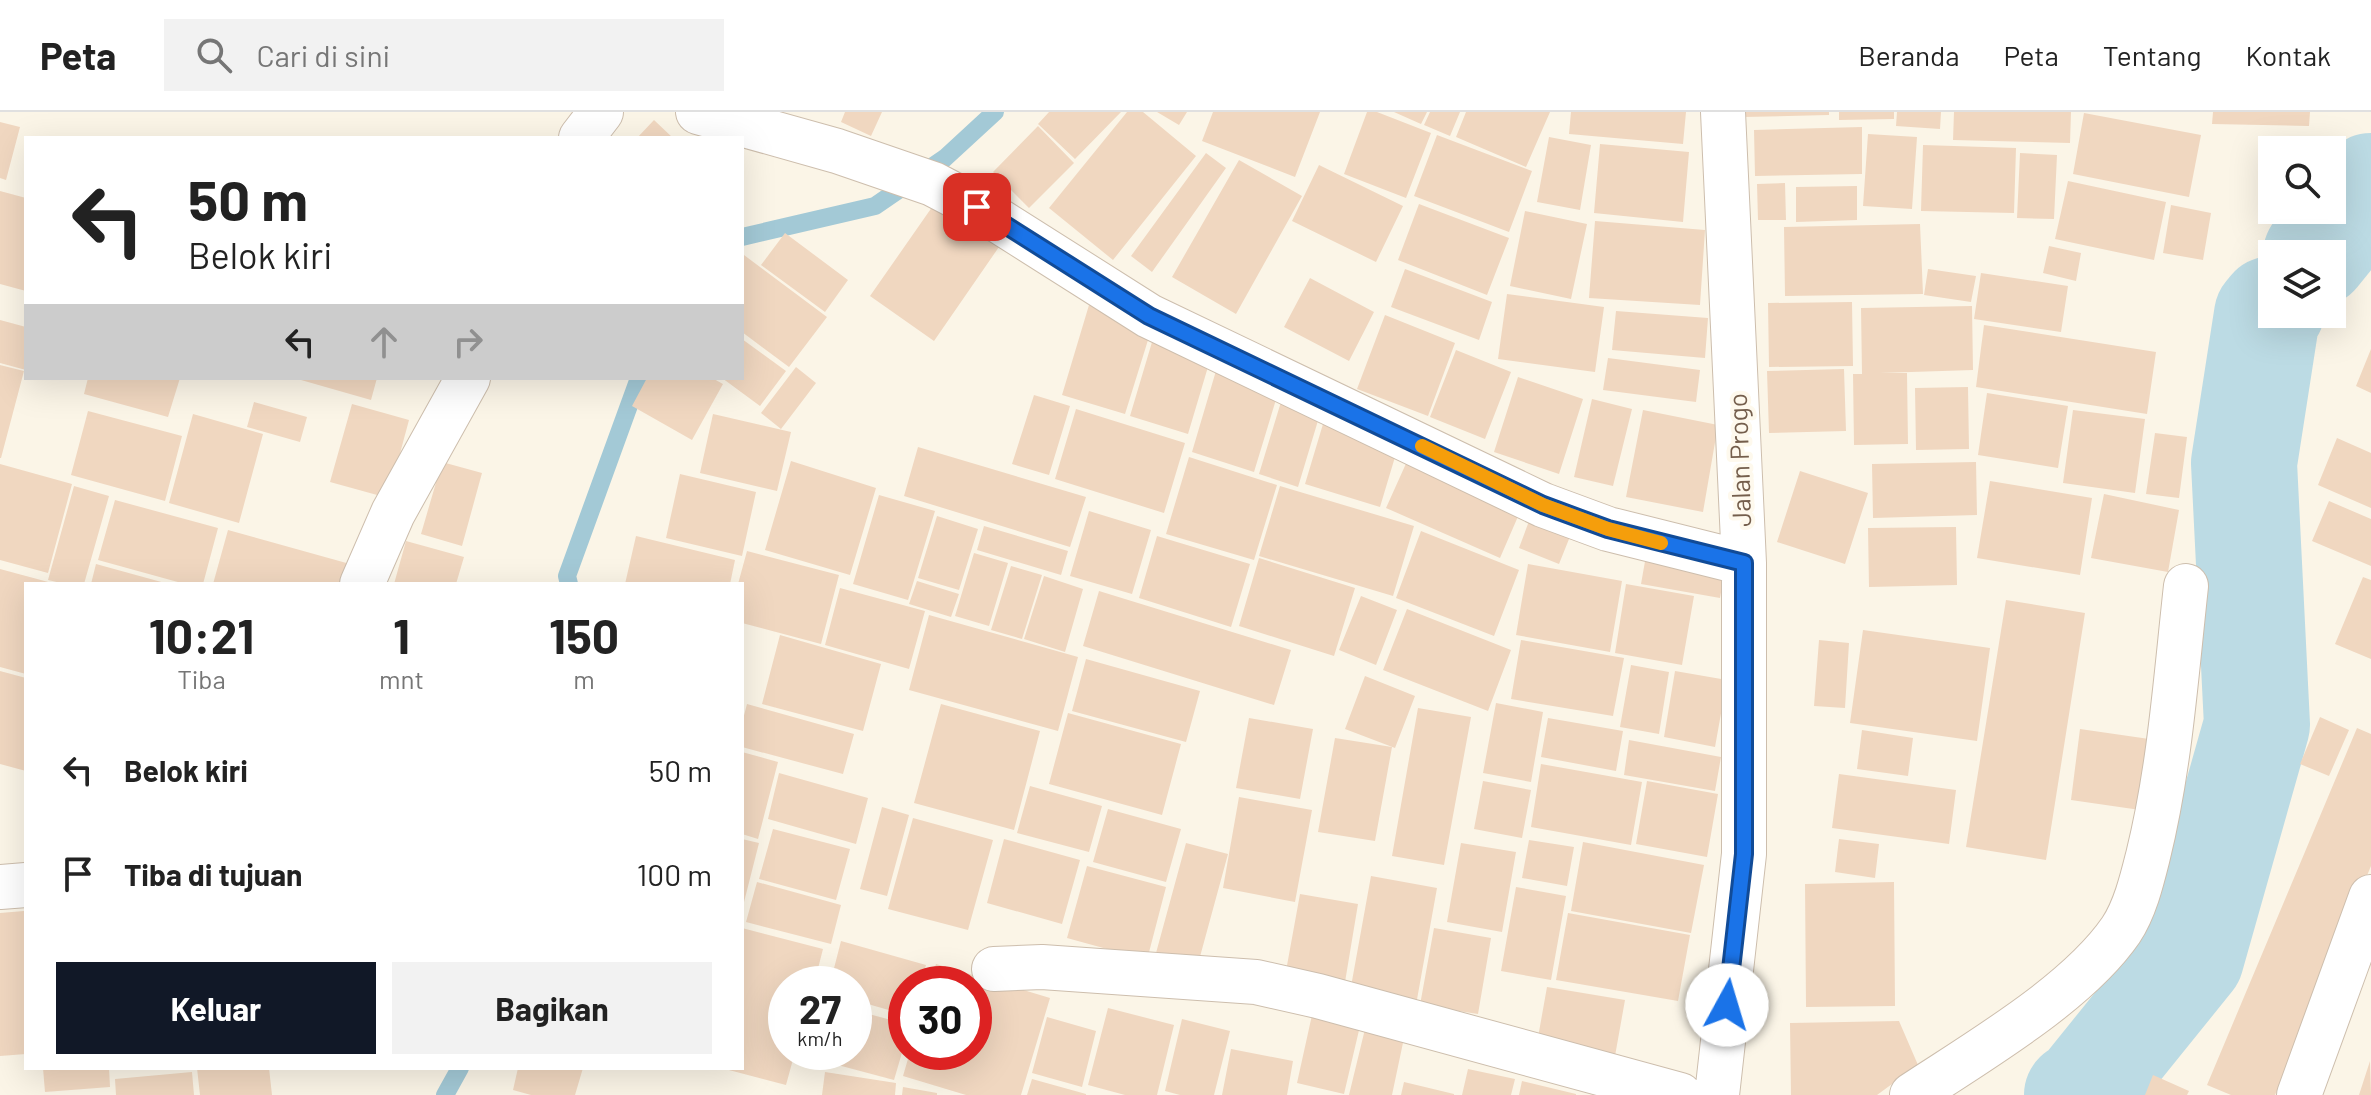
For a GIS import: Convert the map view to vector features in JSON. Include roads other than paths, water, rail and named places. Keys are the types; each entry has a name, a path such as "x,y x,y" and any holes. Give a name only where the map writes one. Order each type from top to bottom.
{"street":[{"path":"583,136 601,112"},
{"path":"698,112 837,151 933,184 987,213 1149,316 1543,505 1608,529 1744,563"},
{"name":"Jalan Progo","path":"1717,1095 1744,854 1744,563 1723,112"},
{"path":"363,582 393,513 467,380"},
{"path":"1912,1095 2036,1010 2084,972 2121,930 2142,878 2165,779 2186,586"},
{"path":"0,887 24,885"},
{"path":"2299,1095 2371,897"},
{"path":"994,969 1042,967 1256,982 1318,996 1680,1095"}],"waterway":[{"path":"744,237 875,206 945,158 995,112"},
{"path":"2327,240 2371,186"},
{"path":"2077,1095 2082,1093 2191,958 2257,725 2244,463 2265,328"},
{"path":"568,582 567,576 638,380"},
{"path":"445,1095 459,1070"}]}
